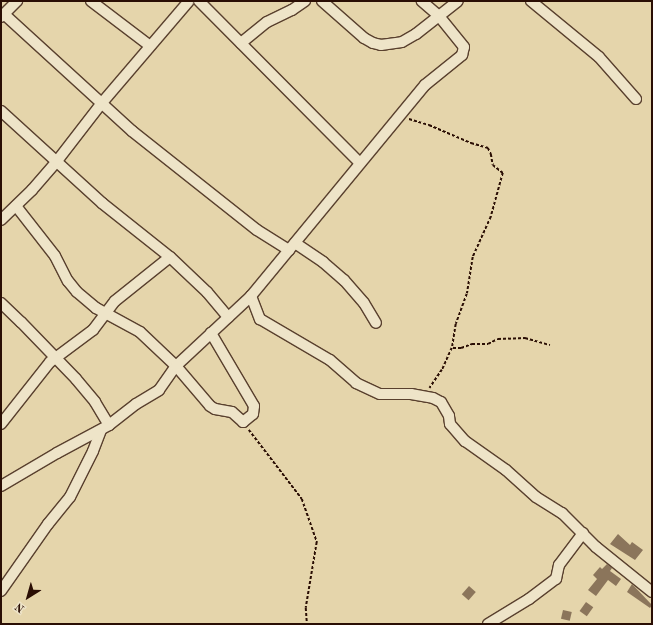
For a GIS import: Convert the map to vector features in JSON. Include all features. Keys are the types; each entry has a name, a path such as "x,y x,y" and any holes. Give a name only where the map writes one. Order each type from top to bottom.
{"street":[{"path":"17,1 3,16 101,104 182,172 257,230 323,262 344,280 364,303 376,323"},
{"path":"91,1 150,46"},
{"path":"2,217 16,206 57,161 101,104 189,1"},
{"path":"199,1 360,163"},
{"path":"241,42 267,22 292,10 305,1"},
{"path":"322,1 364,38 381,45 402,42 458,1"},
{"path":"1,486 105,427 136,404 160,390 176,366 251,296 425,85 464,52 464,47 439,16 422,1"},
{"path":"531,1 599,57 636,99"},
{"path":"1,111 102,203 170,257 207,292 228,317"},
{"path":"16,206 55,256 68,281 77,292 106,314 140,332 176,366 210,406 215,409 232,412 243,422 253,414 254,406 211,333"},
{"path":"1,424 5,413 56,357 92,330 116,301 170,257"},
{"path":"251,296 260,319 330,360 356,383 380,394 425,396 441,402 449,416 450,424 465,441 506,470 536,497 562,513 583,532 596,547 652,592"},
{"path":"3,309 56,357 86,391 105,427"},
{"path":"1,591 48,524 70,497 105,427"},
{"path":"488,624 529,599 556,579 558,565 583,532"}],"path":[{"path":"398,116 429,125 471,144 488,148 493,165 503,173 491,217 473,257 467,294 456,324 452,348 442,370 425,396"},
{"path":"452,348 460,348 472,344 488,344 498,339 525,338 550,345"},
{"path":"243,422 302,499 317,542 306,608 307,624"}],"building":[{"path":"618,534 630,545 632,542 643,550 635,560 610,544"},
{"path":"607,564 612,568 610,571 621,579 616,586 608,580 596,596 588,590 597,579 593,575 600,567 602,569"},
{"path":"632,584 652,605 650,608 627,592"},
{"path":"469,586 476,592 469,600 462,594"},
{"path":"586,602 593,607 587,616 580,611"},
{"path":"563,610 572,612 570,621 561,619"}]}
